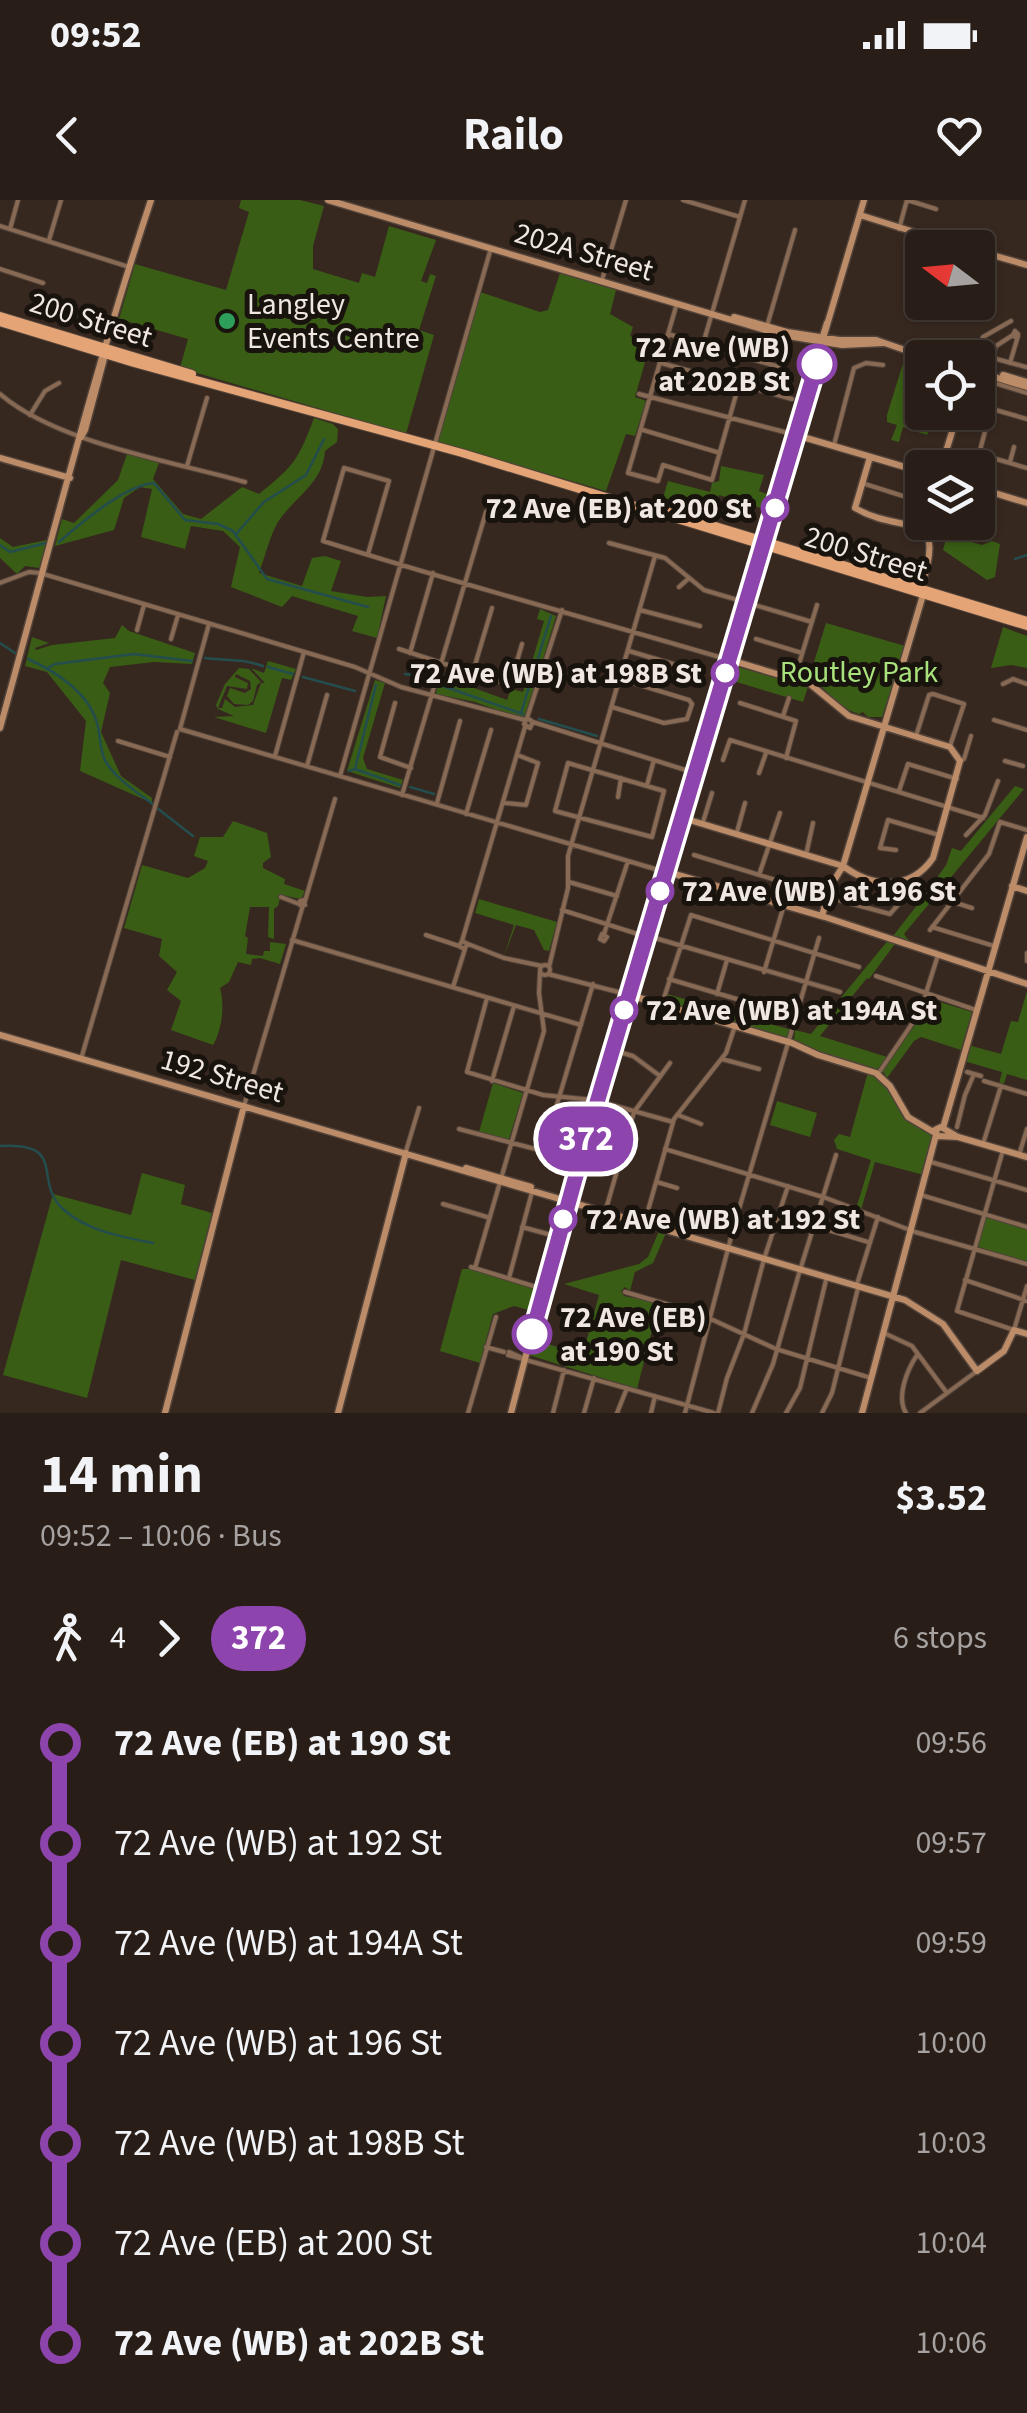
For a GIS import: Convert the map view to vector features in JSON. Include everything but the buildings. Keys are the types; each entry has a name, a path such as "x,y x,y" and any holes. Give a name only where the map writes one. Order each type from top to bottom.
{"main road":[{"path":"0,728 90,394 151,200"},
{"name":"202A Street","path":"328,200 766,328 822,340 876,340 905,350"},
{"path":"552,1255 864,200"},
{"path":"860,214 905,230"},
{"path":"995,256 1027,265"},
{"name":"200 Street","path":"0,319 1027,621"},
{"path":"995,376 1027,388"},
{"path":"995,378 1027,388"},
{"path":"794,434 905,467"},
{"path":"823,916 843,866 932,552 928,537 918,528 855,508 870,456"},
{"path":"0,458 70,478"},
{"path":"995,493 1027,503"},
{"name":"200 Street","path":"922,591 1027,621"},
{"path":"683,818 843,866 854,874 887,884 903,883 925,869 932,858 957,779 960,761 950,746 844,714 810,684 728,659"},
{"path":"645,936 728,659"},
{"path":"862,1413 910,1231 1027,833"},
{"path":"664,872 823,916 1027,984"},
{"path":"823,916 834,883"},
{"path":"1012,886 1027,891"},
{"path":"628,994 790,1042 818,1056 878,1074 908,1117 920,1126 1023,1156"},
{"path":"511,1413 566,1200 628,994"},
{"name":"192 Street","path":"0,1035 892,1295 938,1320 979,1370"},
{"path":"165,1413 244,1106"},
{"path":"338,1413 406,1152"},
{"name":"192 Street","path":"498,1180 729,1248"},
{"path":"979,1370 1004,1351 1014,1330 1027,1334"}],"street":[{"path":"10,228 18,200"},
{"path":"49,240 61,200"},
{"path":"602,280 626,200"},
{"path":"683,200 740,217"},
{"path":"703,344 745,200"},
{"path":"899,229 907,200 936,209"},
{"path":"0,226 130,268"},
{"path":"766,328 795,230"},
{"path":"340,776 491,248"},
{"path":"0,269 43,283"},
{"path":"677,302 628,472 658,482 663,465 712,480 739,384"},
{"path":"982,340 1009,322 1015,334 1010,363"},
{"path":"668,334 778,366"},
{"path":"995,349 1015,334 1027,335"},
{"path":"995,359 1026,368"},
{"path":"834,446 854,368 866,362 883,365"},
{"path":"660,363 792,398"},
{"path":"29,416 45,391 59,383"},
{"path":"0,394 29,416 81,437 244,482"},
{"path":"639,394 794,434"},
{"path":"187,466 207,398"},
{"path":"995,410 1027,419"},
{"path":"641,430 720,452"},
{"path":"985,430 979,454 1027,468"},
{"path":"1010,463 1014,447"},
{"path":"368,554 389,481 344,468 323,541 728,659"},
{"path":"862,484 905,497"},
{"path":"402,796 487,510 522,517"},
{"path":"609,543 674,562 704,590 812,622"},
{"path":"544,1288 473,1268 544,1031 540,982 562,910 572,845 655,556"},
{"path":"0,583 29,572 43,574 692,772"},
{"path":"410,652 433,573"},
{"path":"679,587 688,579"},
{"path":"137,630 144,605"},
{"path":"794,679 817,606"},
{"path":"472,675 492,608"},
{"path":"452,988 562,610"},
{"path":"640,610 700,626"},
{"path":"171,639 178,614"},
{"path":"80,1059 209,624"},
{"path":"756,640 802,653"},
{"path":"399,650 510,685 522,644"},
{"path":"629,651 682,667"},
{"path":"275,756 304,652"},
{"path":"612,708 664,723 686,718 691,701 620,679"},
{"path":"1003,684 1013,679 1027,684"},
{"path":"916,736 930,694 964,704 950,746"},
{"path":"308,766 327,695"},
{"path":"784,716 789,698"},
{"path":"395,703 380,758 411,768"},
{"path":"740,704 796,721 786,758"},
{"path":"994,720 1027,730"},
{"path":"436,805 460,722"},
{"path":"179,730 664,872"},
{"path":"466,814 491,730"},
{"path":"960,761 971,736"},
{"path":"723,760 730,740 983,818"},
{"path":"118,741 170,756"},
{"path":"759,773 766,752"},
{"path":"505,802 526,805 538,763 519,756"},
{"path":"647,786 654,760"},
{"path":"1005,761 1023,766"},
{"path":"568,764 594,770 664,792 650,838 555,810 568,764"},
{"path":"899,791 908,764 957,779"},
{"path":"618,798 621,778"},
{"path":"966,835 983,818 998,782"},
{"path":"703,824 712,793"},
{"path":"244,1106 334,800"},
{"path":"736,834 746,803"},
{"path":"759,875 780,814"},
{"path":"896,850 880,848 888,820 939,835"},
{"path":"994,946 930,928 990,851 1000,822 1027,833"},
{"path":"806,855 813,823"},
{"path":"694,855 802,888"},
{"path":"604,934 628,862"},
{"path":"975,870 981,876"},
{"path":"568,882 617,896"},
{"path":"831,898 889,914 904,898 903,883"},
{"path":"281,897 302,903"},
{"path":"950,901 972,908"},
{"path":"764,972 784,904"},
{"path":"562,910 840,992"},
{"path":"662,1004 690,916 858,967"},
{"path":"426,935 628,994"},
{"path":"685,1413 819,938"},
{"path":"292,940 581,1025"},
{"path":"878,1074 918,1016 938,956"},
{"path":"717,994 727,960"},
{"path":"876,976 976,1010"},
{"path":"669,979 797,1018"},
{"path":"459,1128 543,1150 593,984"},
{"path":"487,998 466,1071 526,1091 596,1100 673,1122"},
{"path":"492,1081 514,1006"},
{"path":"644,1221 673,1122 722,1058 735,1026"},
{"path":"612,1050 633,1056 660,1076"},
{"path":"722,1058 758,1069"},
{"path":"606,1209 634,1112 668,1066"},
{"path":"957,1127 964,1095 976,1076 1027,1094"},
{"path":"983,1144 1001,1086"},
{"path":"406,1152 419,1108"},
{"path":"678,1115 701,1124"},
{"path":"1023,1156 1027,1129"},
{"path":"665,1149 823,1197 910,1231 1027,1264"},
{"path":"1002,1150 957,1312 1014,1330 1027,1286"},
{"path":"752,1413 836,1156"},
{"path":"931,1162 1027,1190"},
{"path":"656,1181 676,1188"},
{"path":"486,1347 716,1413 788,1186"},
{"path":"509,1278 532,1192"},
{"path":"921,1195 1027,1227"},
{"path":"443,1204 488,1217"},
{"path":"822,1413 832,1393 878,1217"},
{"path":"815,1226 870,1242"},
{"path":"522,1227 555,1236"},
{"path":"786,1413 798,1393 829,1277"},
{"path":"964,1280 1025,1301"},
{"path":"625,1292 711,1319 776,1349 871,1378"},
{"path":"468,1413 496,1317"},
{"path":"882,1333 903,1340 947,1393"},
{"path":"906,1413 902,1398 917,1355"},
{"path":"553,1413 564,1370"},
{"path":"920,1413 979,1370"},
{"path":"584,1413 594,1378"},
{"path":"617,1413 626,1388"},
{"path":"651,1413 655,1396"}],"green space":[{"path":"241,200 300,200 324,206 313,246 313,269 359,283 362,273 375,277 389,226 436,240 421,281 427,283 430,274 436,276 419,330 434,335 406,434 180,368 188,339 119,319 135,264 226,290 249,212 239,208"},
{"path":"560,273 616,290 610,314 633,327 630,336 650,345 635,397 646,401 635,436 626,434 606,491 438,442 480,292 540,312 548,310"},
{"path":"905,357 905,428 899,442 891,440 897,425 887,422"},
{"path":"314,418 338,429 337,442 325,451 316,478 279,521 259,573 302,586 312,558 325,556 341,561 331,591 386,596 377,638 352,631 358,616 292,596 282,607 231,587 240,547 223,531 191,526 185,549 141,537 152,489 140,487 124,498 114,530 55,546 62,519 74,523 118,480 127,454 159,463 153,479 183,514 201,519 242,487 259,494 281,476 299,453"},
{"path":"721,466 764,475 759,491 767,494 764,509 719,495 712,518 662,501 668,481 710,492 712,483 719,481"},
{"path":"0,538 13,547 47,540 39,568 25,566 17,574 0,558"},
{"path":"946,540 1000,544 995,577 987,580 943,550"},
{"path":"540,609 556,616 526,716 519,718 475,702 436,694 442,665 441,676 507,700 511,689 523,692 544,621 537,619"},
{"name":"Routley Park","path":"826,623 905,646 882,717 868,717 863,712 843,708 810,675"},
{"path":"122,625 129,631 195,653 192,664 154,662 110,667 103,683 110,693 101,732 121,776 152,798 152,803 80,771 86,721 47,672 25,666 32,637 49,643 36,650 115,638"},
{"path":"1003,627 1027,636 1027,668 991,668"},
{"path":"268,661 296,669 291,680 282,678 266,733 214,717 234,716 218,709 216,705 225,684 239,668 249,669 261,682 253,701 248,705 234,704 227,696 230,688 245,693 251,689 250,681 236,674 248,683 247,689 227,686 218,708 222,708 225,699 235,707 253,705 261,683 265,683 251,668 264,673"},
{"path":"734,666 808,687 803,702 730,680 727,677"},
{"path":"375,680 385,683 363,758 367,769 403,780 400,788 347,771"},
{"path":"1015,786 1024,789 904,934 911,943 893,936 918,904 919,893 925,895 946,865 952,848 961,851"},
{"path":"233,821 267,833 271,857 263,868 285,879 284,884 305,891 301,899 281,895 274,909 274,939 268,937 269,907 250,907 246,954 263,956 264,951 270,951 270,942 286,944 280,964 260,958 252,959 251,965 238,962 229,982 220,988 222,1017 213,1045 171,1030 181,1001 167,990 177,972 159,956 162,939 124,928 142,865 188,878 205,868 208,861 194,856 200,837 223,837"},
{"path":"479,899 557,922 549,951 544,950 534,930 516,925 504,956 514,925 475,913"},
{"path":"890,938 897,941 820,1036 887,1057 879,1070 819,1054 794,1041 795,1030 811,1034"},
{"path":"1027,991 1027,1080 1007,1074 1003,1086 999,1084 1002,1072 964,1061 968,1045 1001,1054 1011,1021 1018,1022"},
{"path":"667,994 744,1016 748,1004 770,1011 767,1023 792,1030 788,1039 665,1002"},
{"path":"927,998 972,1012 961,1050 921,1037 887,1078 882,1070 920,1018"},
{"path":"868,1072 887,1086 908,1120 934,1135 924,1175 875,1162 861,1210 856,1209 871,1160 837,1149 834,1140 839,1134 850,1137"},
{"path":"493,1083 523,1093 506,1140 479,1132"},
{"path":"777,1101 817,1113 810,1137 770,1125"},
{"path":"142,1173 185,1185 181,1204 212,1213 195,1280 121,1260 87,1398 3,1375 53,1194 131,1215"},
{"path":"986,1216 1027,1228 1027,1262 978,1247"},
{"path":"659,1231 666,1233 653,1263 635,1272 630,1291 625,1287 621,1291 624,1296 659,1303 637,1389 529,1355 533,1340 583,1354 599,1295 564,1284 639,1264 648,1257"},
{"path":"462,1269 540,1291 536,1312 514,1306 493,1314 480,1363 440,1351"}],"waterway":[{"path":"237,533 264,502 306,475 324,439"},
{"path":"59,542 117,498 154,483 185,520 218,524 233,531 267,579 368,607"},
{"path":"0,545 10,552 46,543"},
{"path":"1015,559 1027,555"},
{"path":"521,713 551,616"},
{"path":"0,643 15,653"},
{"path":"46,669 55,664 134,654 192,661"},
{"path":"205,658 263,666"},
{"path":"28,659 60,677 87,702 106,762 154,805"},
{"path":"268,667 293,674"},
{"path":"405,674 425,677 430,683"},
{"path":"303,677 355,691"},
{"path":"355,769 376,685"},
{"path":"440,685 523,714"},
{"path":"539,719 597,736"},
{"path":"349,771 355,769 400,785"},
{"path":"410,787 434,794"},
{"path":"157,808 193,836"},
{"path":"0,1146 35,1150 46,1166 54,1198 72,1217 105,1232 153,1243"}],"bus line":[{"name":"372","path":"532,1334 552,1255 817,364"}],"place":[{"name":"Langley Events Centre","path":"227,321"},
{"name":"72 Ave (WB) at 202B St","path":"817,364"},
{"name":"72 Ave (EB) at 200 St","path":"775,508"},
{"name":"72 Ave (WB) at 198B St","path":"725,673"},
{"name":"72 Ave (WB) at 196 St","path":"660,891"},
{"name":"72 Ave (WB) at 194A St","path":"624,1010"},
{"name":"72 Ave (WB) at 192 St","path":"563,1219"},
{"name":"72 Ave (EB) at 190 St","path":"532,1334"}]}
